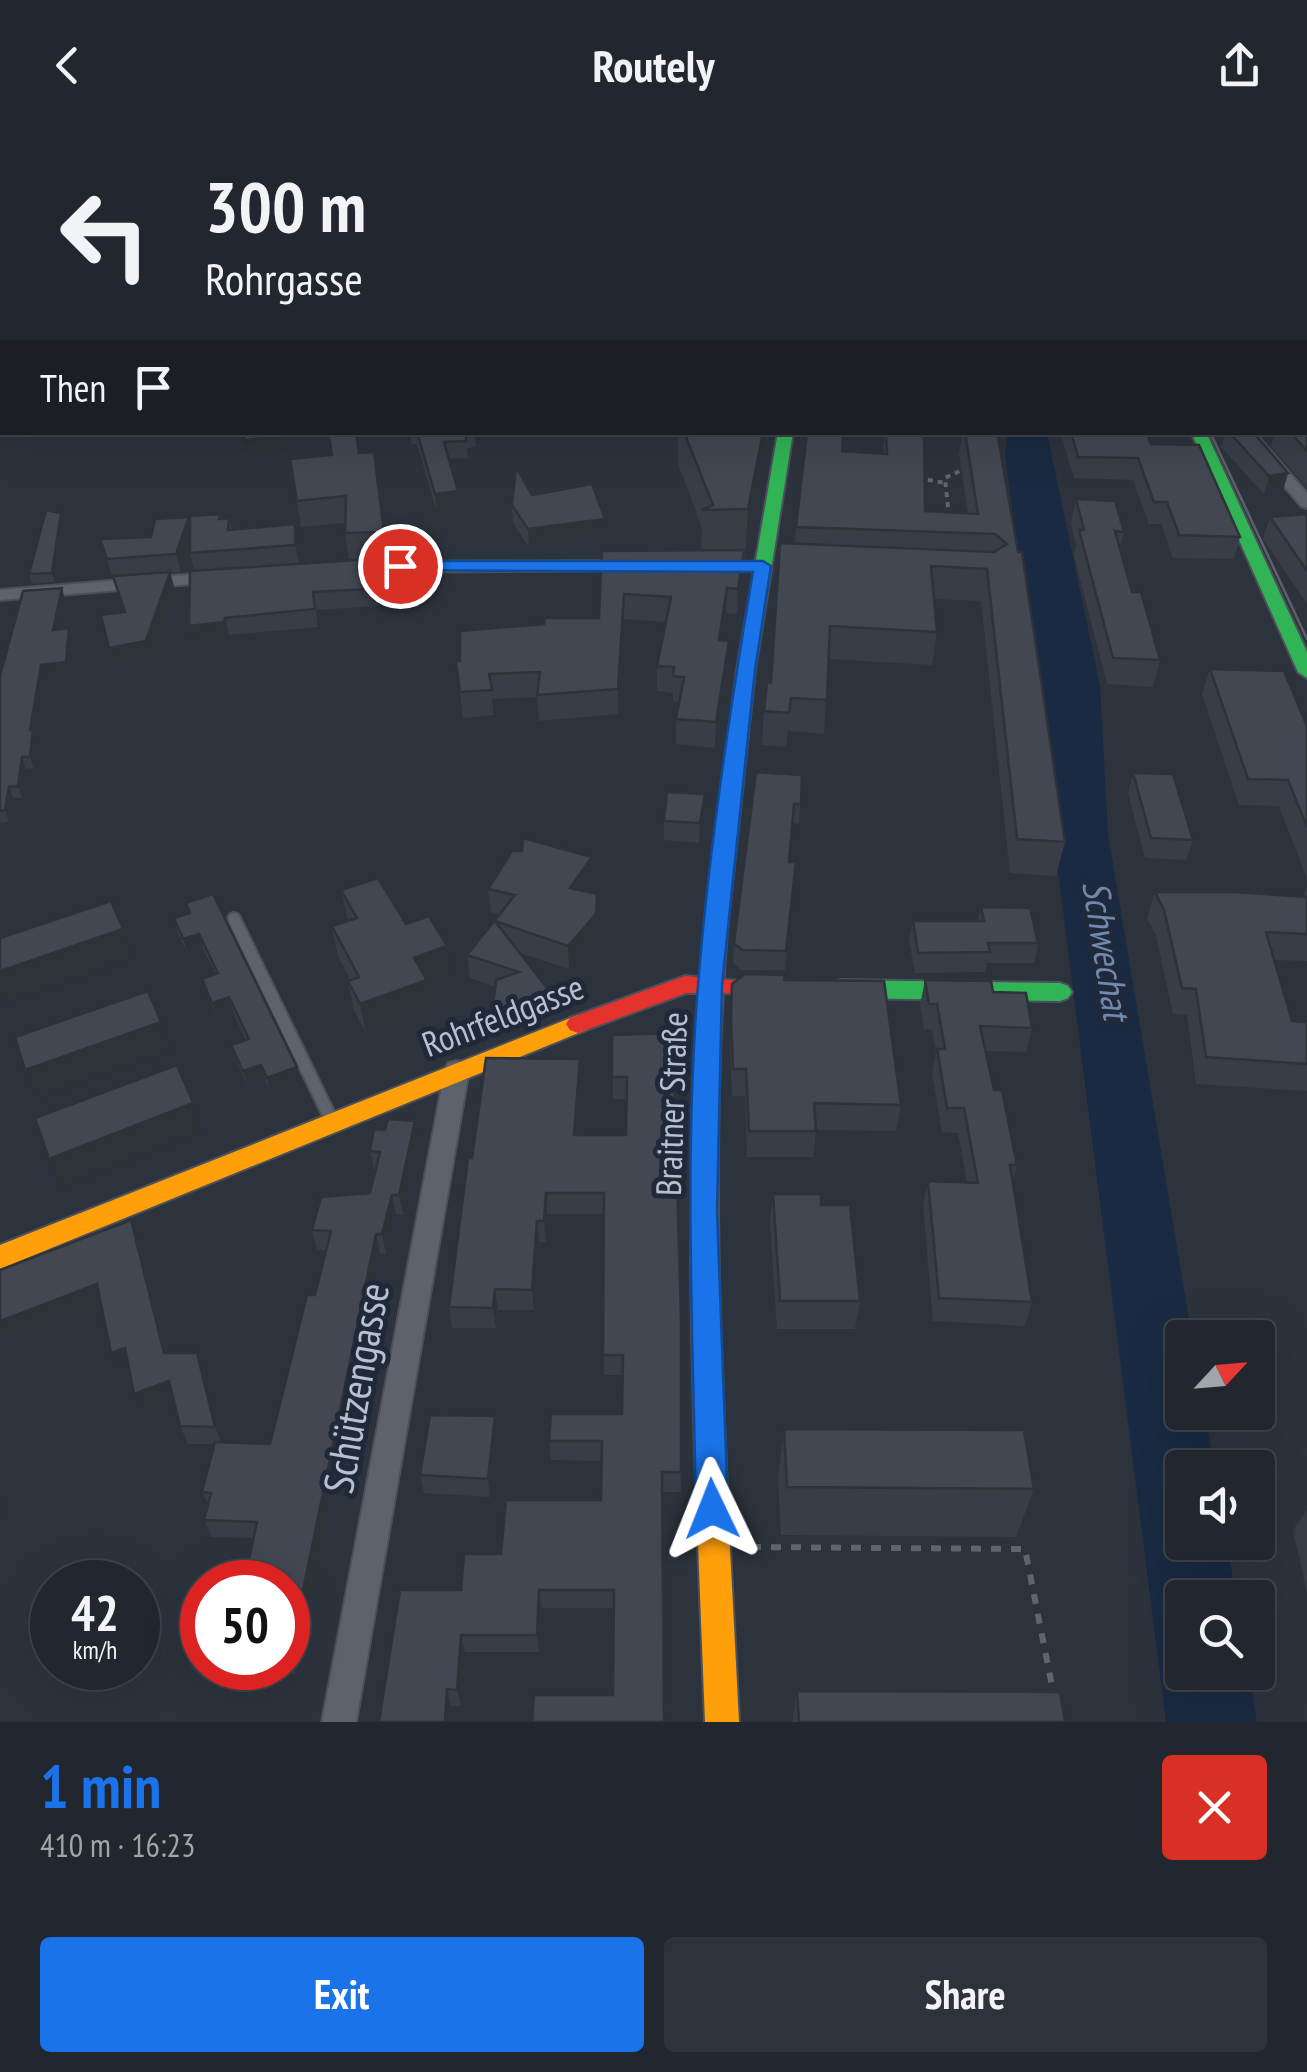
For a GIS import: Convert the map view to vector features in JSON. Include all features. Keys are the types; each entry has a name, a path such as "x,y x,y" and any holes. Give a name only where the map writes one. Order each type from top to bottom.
{"main road":[{"name":"Braitner Straße","path":"722,1722 704,1210 710,985 746,670 763,567 781,522 786,435"},
{"path":"1199,435 1307,672"},
{"name":"Rohrfeldgasse","path":"0,1256 457,1070 685,984 749,988"},
{"path":"808,988 1060,992"}],"street":[{"path":"1248,435 1307,503"},
{"path":"341,568 649,566"},
{"path":"0,595 246,576"},
{"name":"Schützengasse","path":"339,1722 457,1070"}],"lane":[{"path":"234,919 333,1123"}],"path":[{"path":"950,526 945,478 962,470"},
{"path":"916,478 945,484"},
{"path":"713,1546 1025,1549 1056,1703"}],"water":[{"name":"Schwechat","path":"1008,435 1047,435 1100,686 1108,834 1189,1320 1165,1320 1165,1430 1208,1430 1211,1450 1165,1450 1165,1560 1230,1560 1233,1580 1165,1580 1165,1690 1252,1690 1257,1722 1166,1722 1005,454"}],"building":[{"path":"244,435 283,435 283,436 245,440"},
{"path":"329,435 356,435 359,453 374,452 384,532 345,533 346,496 297,501 290,459 332,455"},
{"path":"418,435 466,435 466,441 444,442 458,491 435,494"},
{"path":"685,435 762,435 748,509 702,510 713,505"},
{"path":"807,435 843,435 842,451 887,454 886,435 924,435 925,511 978,514 965,435 998,435 1018,552 1022,552 1065,842 1017,839 987,569 931,566 937,632 830,626 827,700 791,698 789,713 764,711 767,682 771,683 780,543 994,552 1007,544 995,534 796,527"},
{"path":"1072,435 1147,435 1151,444 1199,445 1240,537 1179,535 1167,502 1154,502 1138,458 1078,457"},
{"path":"1232,435 1256,435 1288,473 1269,476"},
{"path":"1293,435 1307,435 1307,451"},
{"path":"516,467 532,495 592,484 605,519 528,529 512,505"},
{"path":"1076,499 1115,501 1124,532 1115,531 1132,592 1141,592 1160,660 1113,658 1079,530 1084,530"},
{"path":"46,510 61,513 52,573 29,574"},
{"path":"220,514 219,519 229,518 228,530 295,524 295,545 190,553 190,516"},
{"path":"1307,514 1307,571 1270,517"},
{"path":"189,517 176,554 107,559 100,539 151,537 155,519"},
{"path":"744,550 738,589 727,588 719,640 729,641 716,722 676,719 684,677 673,676 674,667 657,666 671,597 624,594 618,689 537,695 540,672 489,674 492,690 460,692 456,661 460,661 460,631 544,624 545,618 599,618 602,551"},
{"path":"387,558 389,588 313,592 315,609 225,618 224,622 189,626 190,571"},
{"path":"170,572 146,641 109,648 101,615 125,612 113,576"},
{"path":"62,588 53,630 69,628 66,662 41,665 30,730 30,757 22,757 18,786 9,787 5,810 0,811 0,676 23,591"},
{"path":"1210,669 1284,671 1307,726 1307,827 1288,780 1248,779"},
{"path":"756,772 802,775 801,804 794,804 789,862 796,862 786,951 742,950 734,943"},
{"path":"1133,773 1173,774 1193,840 1151,838"},
{"path":"667,792 705,794 700,823 664,821"},
{"path":"523,838 592,857 570,888 597,894 596,914 568,946 495,921 550,992 492,1014 496,980 519,972 467,955 515,895 488,889 512,851 522,851"},
{"path":"378,878 406,924 429,916 447,946 414,958 427,980 360,1004 348,981 359,977 332,926 357,918 341,890"},
{"path":"1155,892 1307,897 1307,934 1266,932 1292,1021 1307,1022 1307,1064 1206,1057 1196,989 1182,988 1164,910"},
{"path":"213,894 297,1067 267,1078 261,1065 243,1071 231,1045 249,1039 229,997 212,1003 202,979 218,973 199,934 183,939 174,918 190,913 186,903"},
{"path":"111,901 123,929 0,971 0,938"},
{"path":"981,907 1030,908 1038,943 988,943 990,952 918,953 913,921 984,921"},
{"path":"745,974 785,975 784,980 884,981 901,1105 814,1103 816,1131 749,1131 746,1069 733,1069 731,1018 732,984"},
{"path":"925,980 991,981 993,992 1026,993 1032,1028 980,1026 994,1090 1002,1090 1017,1165 1010,1165 1032,1302 939,1298 928,1181 978,1183 964,1108 947,1108 937,1049 945,1049 937,1004 929,1004"},
{"path":"148,991 161,1022 25,1070 15,1037"},
{"path":"673,1033 681,1472 662,1472 664,1722 532,1722 534,1695 613,1695 614,1590 539,1590 537,1635 461,1635 457,1690 447,1689 445,1722 379,1722 400,1590 461,1590 464,1554 501,1554 506,1500 601,1500 602,1441 549,1441 551,1414 622,1414 623,1355 603,1355 604,1193 546,1193 544,1221 537,1221 532,1290 495,1289 493,1308 449,1307 468,1158 472,1158 486,1058 580,1059 574,1135 626,1135 627,1077 612,1077 612,1035"},
{"path":"177,1065 193,1103 49,1159 35,1118"},
{"path":"388,1119 415,1121 399,1195 392,1195 382,1234 376,1234 309,1560 249,1560 257,1522 204,1520 211,1493 202,1492 215,1442 270,1444 307,1295 315,1295 331,1231 312,1230 321,1197 370,1193 380,1152 370,1151 374,1129 385,1130"},
{"path":"773,1194 821,1194 821,1205 850,1205 860,1301 780,1301"},
{"path":"131,1220 164,1353 197,1353 215,1427 180,1426 169,1381 134,1394 125,1348 111,1353 97,1284 0,1321 0,1270"},
{"path":"430,1415 495,1416 488,1479 420,1475"},
{"path":"784,1429 1024,1430 1034,1489 787,1487"},
{"path":"797,1691 1060,1692 1065,1722 799,1722"}],"tram line":[{"path":"1211,435 1307,639"}],"traffic: fast":[{"path":"716,930 746,670 785,435"},
{"path":"1199,435 1307,672"},
{"path":"840,989 1060,992"}],"traffic: slow":[{"path":"716,930 703,1126 703,1225 722,1722"},
{"path":"0,1257 578,1024"}],"traffic: jam":[{"path":"578,1024 685,984 731,987"}],"route":[{"path":"400,566 763,566 746,670 710,985 704,1210 712,1509"}]}
